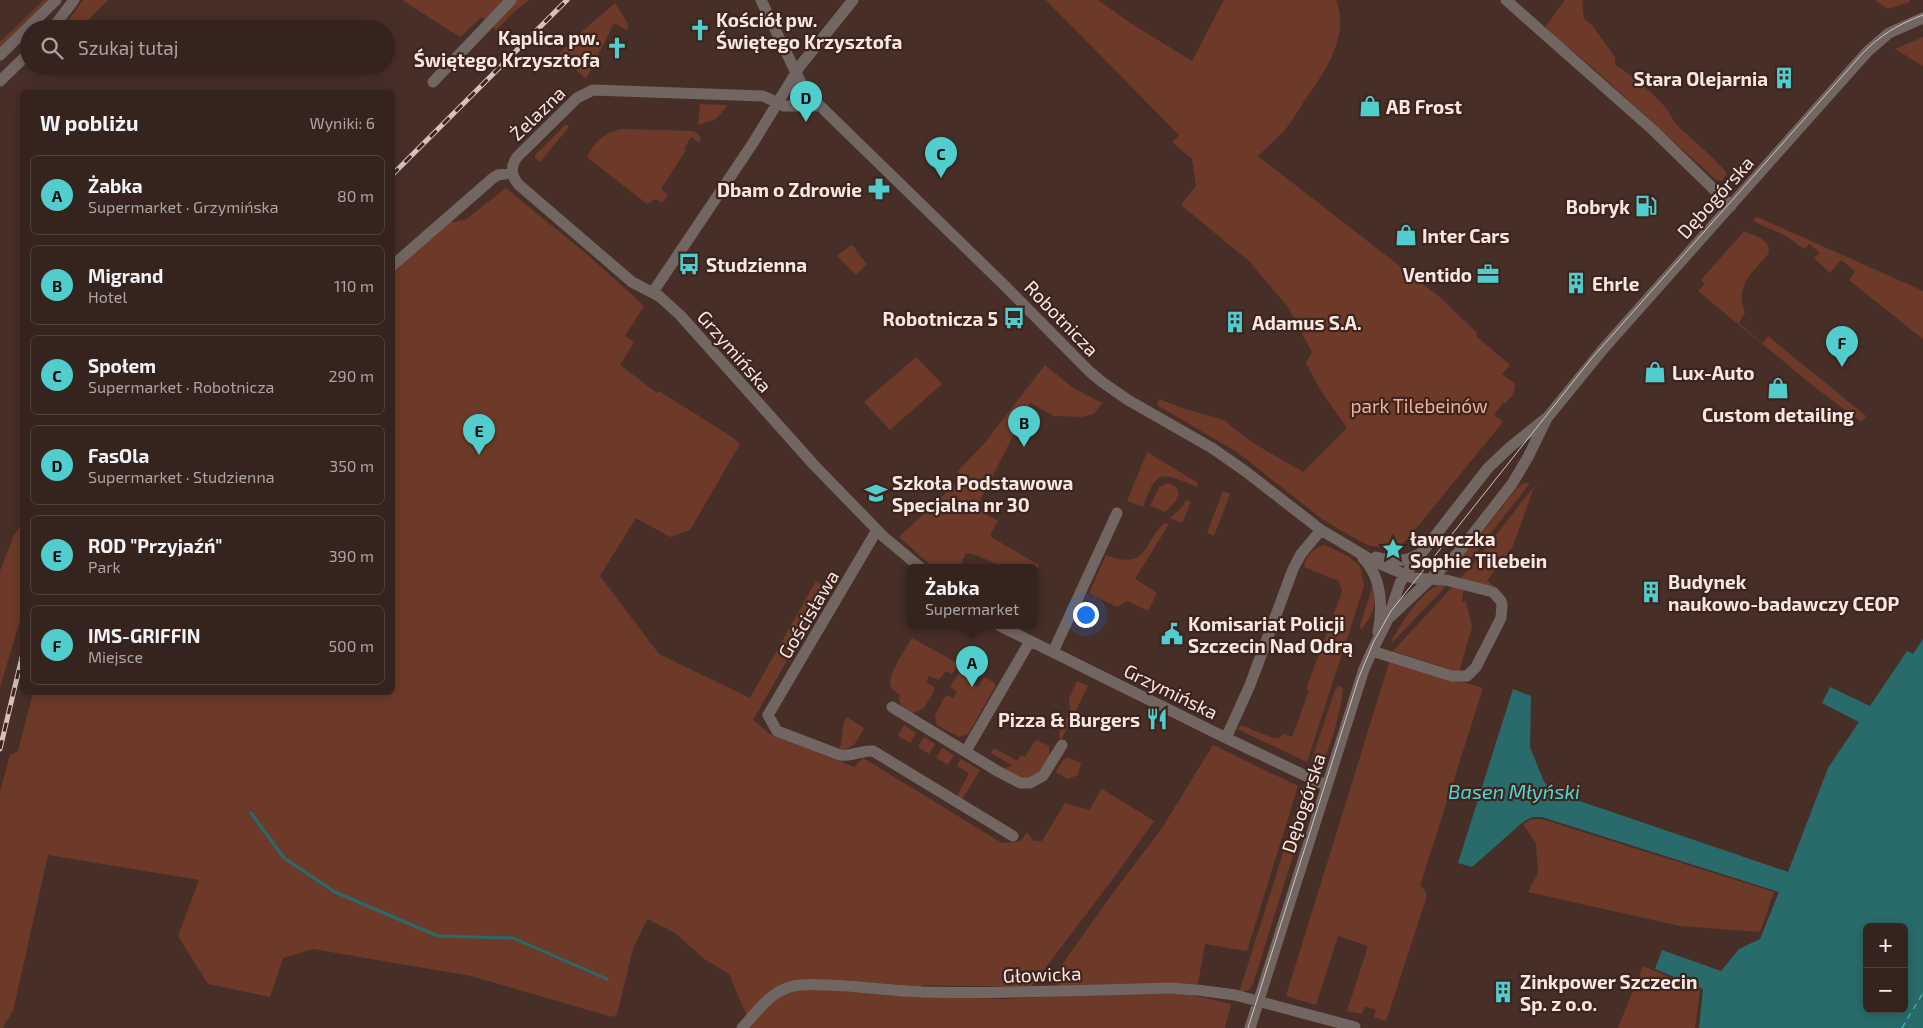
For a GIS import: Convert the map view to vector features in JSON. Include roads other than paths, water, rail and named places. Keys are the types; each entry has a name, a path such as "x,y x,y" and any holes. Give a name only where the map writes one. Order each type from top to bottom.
{"street":[{"path":"36,20 56,0"},
{"path":"59,20 74,0"},
{"path":"433,82 511,0"},
{"name":"Robotnicza","path":"762,0 796,73 809,94 1092,374 1118,393 1225,457 1321,530 1372,561 1406,575"},
{"path":"653,292 778,104 796,73 853,0"},
{"path":"1506,0 1653,130 1731,206"},
{"name":"Dębogórska","path":"1250,1028 1372,651 1392,615 1398,590 1406,575 1488,468 1509,448 1547,418 1604,348 1875,44 1897,29 1923,18"},
{"path":"0,55 20,35"},
{"path":"0,81 20,62"},
{"name":"Żelazna","path":"512,173 513,163 517,157 576,98 593,90 763,96 778,104"},
{"path":"778,104 801,107 820,106"},
{"path":"395,263 496,176 512,173"},
{"name":"Grzymińska","path":"512,173 519,185 632,282 665,300 774,423 877,530 916,564"},
{"name":"Dębogórska","path":"1392,615 1458,553 1512,484 1547,418"},
{"path":"1053,652 1117,513"},
{"name":"Gościsława","path":"877,530 768,715 777,731 840,755 849,756 860,752 874,751 1013,836"},
{"path":"1226,738 1250,686 1293,569 1301,554 1321,530"},
{"name":"Robotnicza","path":"1340,542 1367,554 1390,561 1398,565 1406,575"},
{"name":"Robotnicza","path":"1340,542 1365,560 1372,570 1378,585 1380,616 1372,651"},
{"name":"Robotnicza","path":"1390,561 1402,561 1413,558 1425,548"},
{"path":"1372,651 1452,676 1466,676 1474,671 1500,618 1502,610 1501,601 1493,592 1453,581 1416,578 1406,575"},
{"name":"Grzymińska","path":"1006,629 1327,786"},
{"path":"966,751 1030,641"},
{"path":"892,707 1012,780 1030,783 1043,776 1062,745"},
{"name":"Głowicka","path":"742,1028 777,992 791,986 808,984 858,986 893,991 944,992 999,993 1169,988 1220,992 1355,1027"}],"water":[{"name":"Basen Młyński","path":"1923,639 1923,1028 1699,1028 1703,989 1655,969 1662,950 1721,971 1739,949 1760,939 1779,892 1542,817 1532,817 1523,822 1472,867 1458,863 1513,689 1531,696 1530,747 1544,782 1556,793 1788,872 1828,768 1859,722 1822,703 1830,687 1870,706 1907,651 1913,654"}],"waterway":[{"path":"251,813 284,858 335,892 438,936 513,938 607,979"}],"tram line":[{"path":"1248,1028 1359,677 1374,641 1391,611 1592,358 1862,54 1890,31 1923,15"}],"railway":[{"path":"395,172 567,0"},
{"path":"0,749 20,665"}],"place":[{"name":"Kościół pw. Świętego Krzysztofa","path":"700,30"},
{"name":"Kaplica pw. Świętego Krzysztofa","path":"617,48"},
{"name":"Stara Olejarnia","path":"1784,78"},
{"name":"AB Frost","path":"1370,106"},
{"name":"FasOla","path":"806,122"},
{"name":"Społem","path":"941,178"},
{"name":"Dbam o Zdrowie","path":"879,189"},
{"name":"Bobryk","path":"1646,206"},
{"name":"Inter Cars","path":"1406,235"},
{"name":"Studzienna","path":"689,264"},
{"name":"Ventido","path":"1488,274"},
{"name":"Ehrle","path":"1576,283"},
{"name":"Robotnicza 5","path":"1014,318"},
{"name":"Adamus S.A.","path":"1235,322"},
{"name":"IMS-GRIFFIN","path":"1842,367"},
{"name":"Lux-Auto","path":"1655,372"},
{"name":"Custom detailing","path":"1778,388"},
{"name":"Migrand","path":"1024,447"},
{"name":"ROD \"Przyjaźń\"","path":"479,455"},
{"name":"Szkoła Podstawowa Specjalna nr 30","path":"876,493"},
{"name":"ławeczka Sophie Tilebein","path":"1393,549"},
{"name":"Budynek naukowo-badawczy CEOP","path":"1651,592"},
{"name":"Komisariat Policji Szczecin Nad Odrą","path":"1172,634"},
{"name":"Żabka","path":"972,687"},
{"name":"Pizza & Burgers","path":"1157,719"},
{"name":"Zinkpower Szczecin Sp. z o.o.","path":"1503,992"}],"park label":[{"name":"park Tilebeinów","path":"1419,405"}]}
